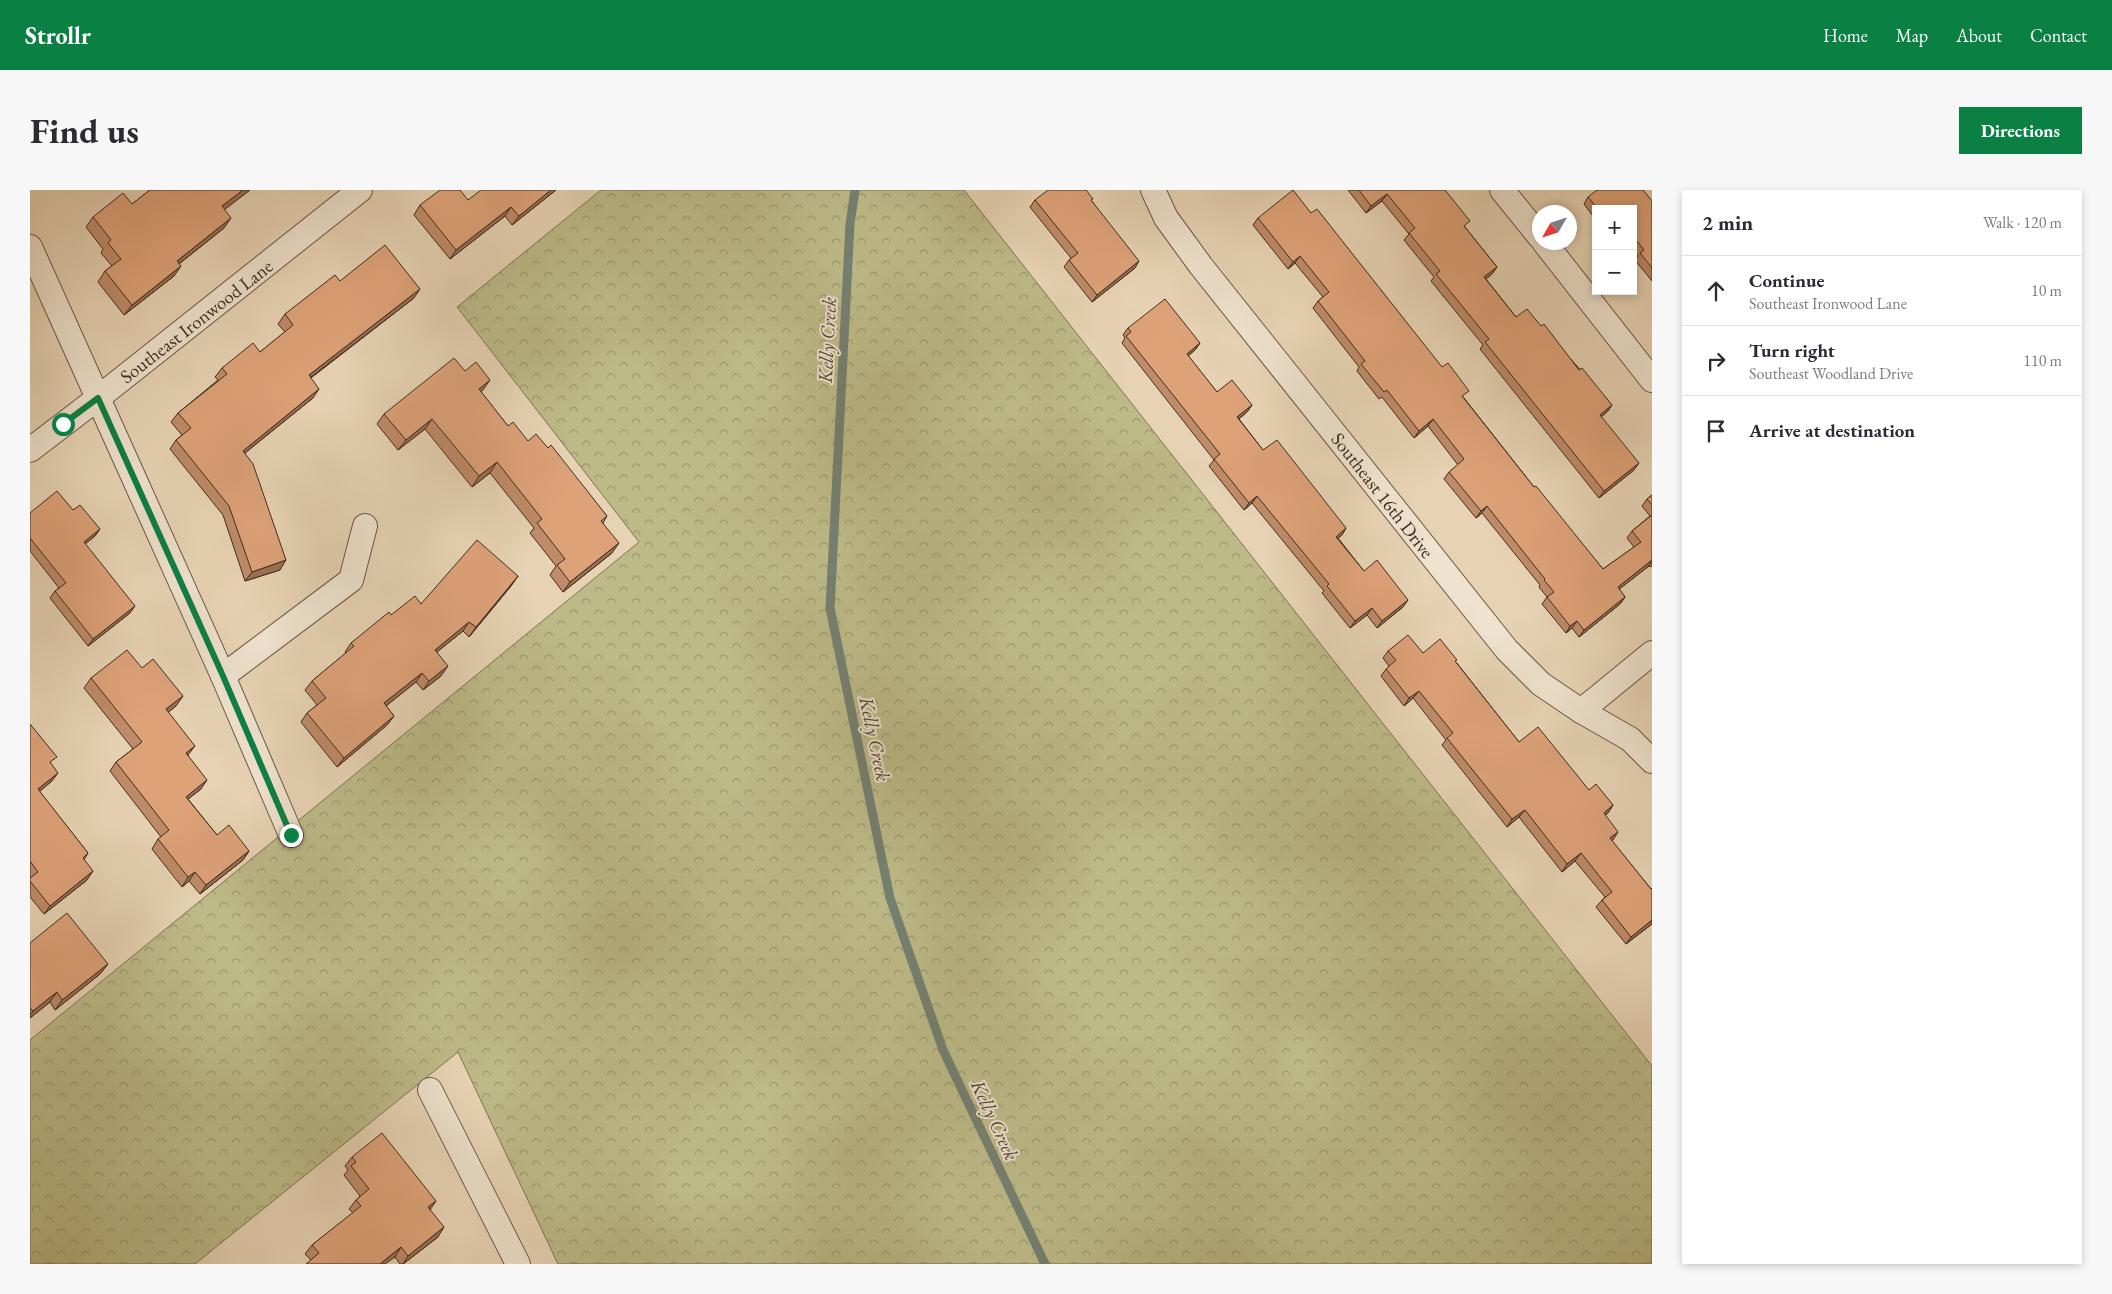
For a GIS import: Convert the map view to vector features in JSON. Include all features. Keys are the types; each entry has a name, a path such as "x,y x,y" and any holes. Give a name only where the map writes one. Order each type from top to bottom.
{"street":[{"name":"Southeast Ironwood Lane","path":"30,450 360,190"},
{"name":"Southeast 16th Drive","path":"1153,190 1166,218 1201,266 1507,650 1542,684 1581,711 1630,739 1652,761"},
{"path":"1507,192 1532,226"},
{"path":"30,247 223,676 291,835"},
{"path":"1550,250 1652,380"},
{"path":"223,676 351,580 365,526"},
{"path":"1581,711 1652,653"},
{"path":"430,1090 510,1260"}],"green space":[{"path":"601,190 964,190 1652,1066 1652,1264 558,1264 458,1052 195,1264 30,1264 30,1040 639,542 457,307"}],"building":[{"path":"150,190 243,190 222,206 231,218 177,261 181,266 132,305 105,271 121,259 108,243 111,240 93,217 123,193 132,204"},
{"path":"440,190 460,190 468,200 481,190 551,190 519,216 511,207 456,250 420,205"},
{"path":"1048,190 1086,190 1093,199 1091,200 1139,261 1097,295 1069,260 1078,253 1035,200"},
{"path":"1293,190 1311,213 1317,209 1442,367 1448,363 1469,391 1462,396 1534,487 1536,486 1603,569 1641,542 1632,531 1652,515 1652,560 1618,587 1625,597 1584,630 1577,621 1570,626 1547,597 1554,592 1545,579 1487,506 1481,511 1449,472 1464,459 1433,419 1419,431 1387,390 1384,392 1361,364 1365,361 1318,301 1329,292 1300,256 1293,262 1258,218"},
{"path":"1359,190 1445,190 1470,221 1464,226 1497,267 1484,277 1516,317 1527,309 1541,326 1544,324 1579,370 1582,368 1612,405 1600,415 1639,463 1604,491 1485,342 1489,339 1436,274 1440,271 1409,233 1415,228 1387,194 1371,206"},
{"path":"1597,190 1643,190 1652,201 1652,268 1640,253 1644,250 1637,241 1637,205 1595,205 1588,197"},
{"path":"385,245 420,289 309,375 319,389 243,451 253,464 286,560 252,572 229,506 176,440 191,428 178,413 227,374 222,368 253,343 260,352 293,325 285,314 335,275 340,281"},
{"path":"1165,299 1200,343 1187,354 1217,392 1232,380 1252,405 1237,417 1263,450 1277,440 1346,528 1336,537 1364,571 1377,560 1408,600 1382,621 1372,608 1355,621 1327,586 1329,584 1257,496 1249,503 1214,459 1220,454 1126,336 1131,332 1128,328"},
{"path":"454,358 465,371 476,362 490,380 479,389 508,426 513,422 528,441 536,434 548,448 551,445 607,516 601,521 619,543 570,582 557,565 565,559 537,523 542,519 497,462 479,476 432,419 406,440 384,414"},
{"path":"57,491 73,510 80,505 100,529 84,542 135,606 93,639 55,591 66,583 30,538 30,513"},
{"path":"1652,495 1652,505 1647,499"},
{"path":"477,540 518,576 476,627 469,622 435,650 448,666 429,681 422,673 384,703 394,716 344,758 307,713 326,698 312,681 354,646 351,643 389,612 391,615 415,596 421,604"},
{"path":"1408,635 1423,653 1440,639 1519,742 1538,727 1589,790 1596,784 1613,805 1604,813 1618,832 1610,838 1652,888 1652,920 1631,937 1602,900 1612,892 1581,853 1567,864 1525,810 1512,819 1447,738 1453,733 1419,691 1409,698 1386,669 1396,660 1388,651"},
{"path":"127,650 142,668 153,659 183,696 166,709 195,746 186,753 207,780 186,797 217,835 229,825 249,851 206,885 195,872 188,877 158,839 169,830 116,762 142,742 91,678"},
{"path":"30,724 57,757 50,762 58,773 38,789 88,853 83,858 93,871 50,906 30,881 30,878 38,872 30,861"},
{"path":"67,913 108,964 62,1000 57,992 33,1011 30,1008 30,943"},
{"path":"382,1133 436,1201 428,1207 444,1227 408,1256 401,1247 380,1264 306,1264 319,1253 312,1245 361,1206 356,1200 369,1189 351,1166 356,1162 352,1157"}],"waterway":[{"name":"Kelly Creek","path":"855,190 850,224 830,608 890,898 943,1050 1045,1264"}],"route":[{"path":"63,424 98,398 223,676 291,835"}]}
